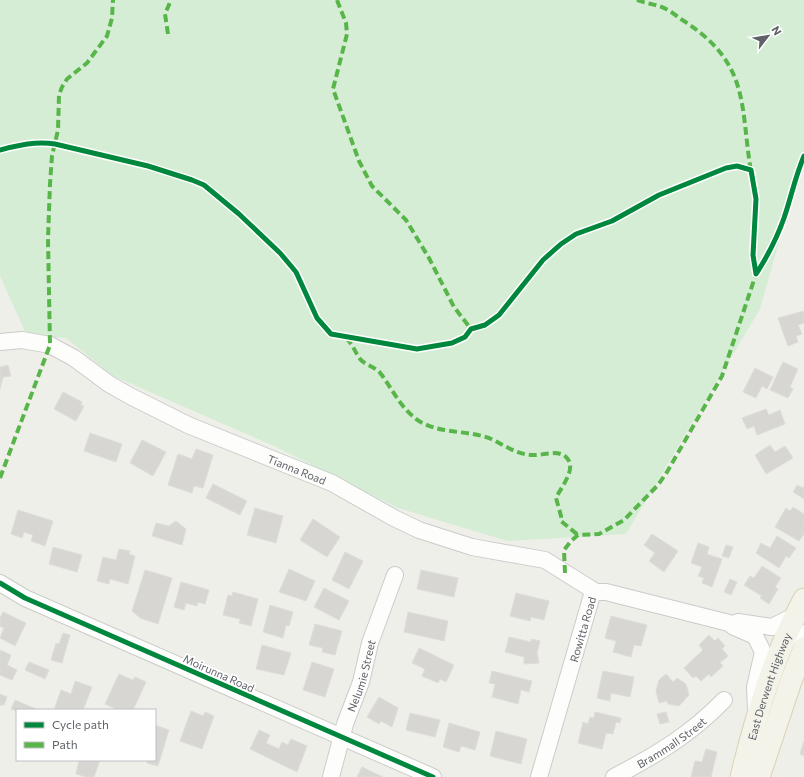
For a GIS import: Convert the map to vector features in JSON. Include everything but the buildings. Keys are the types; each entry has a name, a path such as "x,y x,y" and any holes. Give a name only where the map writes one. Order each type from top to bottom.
{"main road":[{"name":"East Derwent Highway","path":"741,777 757,716 774,664 797,621"},
{"name":"East Derwent Highway","path":"759,777 804,647"}],"street":[{"name":"Tianna Road","path":"0,342 22,340 50,345 74,358 109,384 132,397 219,438 332,483 418,530 472,547 545,560 596,592"},
{"name":"Nelumie Street","path":"331,777 347,719 361,682 370,643 395,575"},
{"name":"Moirunna Road","path":"0,582 26,598 433,777"},
{"name":"Rowitta Road","path":"539,777 592,595 596,592 606,592 729,623 734,628 755,636 763,652 755,687 757,716"},
{"name":"Rowitta Road","path":"729,623 735,621 772,627 797,621"},
{"path":"797,621 804,647"},
{"name":"Brammall Street","path":"614,777 680,739 708,716 724,700"}],"green space":[{"path":"0,0 804,0 804,154 760,309 626,534 507,541 398,508 276,447 113,376 66,338 27,336 0,276"}],"marked path":[{"path":"0,478 50,345 48,239 52,156 58,130 59,95 67,79 87,63 107,36 112,18 113,0"},
{"path":"168,34 165,14 171,0"},
{"path":"337,0 346,23 347,34 333,89 359,161 372,186 406,220 429,258 454,307 471,329"},
{"path":"637,0 663,7 671,12 705,37 721,53 731,70 738,87 751,172"},
{"path":"565,573 564,550 571,541 578,535 599,534 624,520 658,485 667,472 722,376 756,274"},
{"path":"346,338 361,360 379,372 402,405 419,421 444,430 489,438 514,451 525,454 535,455 558,453 566,457 569,461 569,472 565,483 556,498 561,521 578,535"}],"cycle path":[{"path":"0,150 34,143 55,144 148,166 204,185 239,214 280,253 296,272 317,318 331,334 417,349 452,343 465,337 471,329 485,325 499,315 543,260 561,244 576,234 612,221 659,195 726,168 737,166 751,170 756,199 753,255 756,274 772,247 781,225 804,156"},
{"path":"0,583 25,598 433,777"}]}
